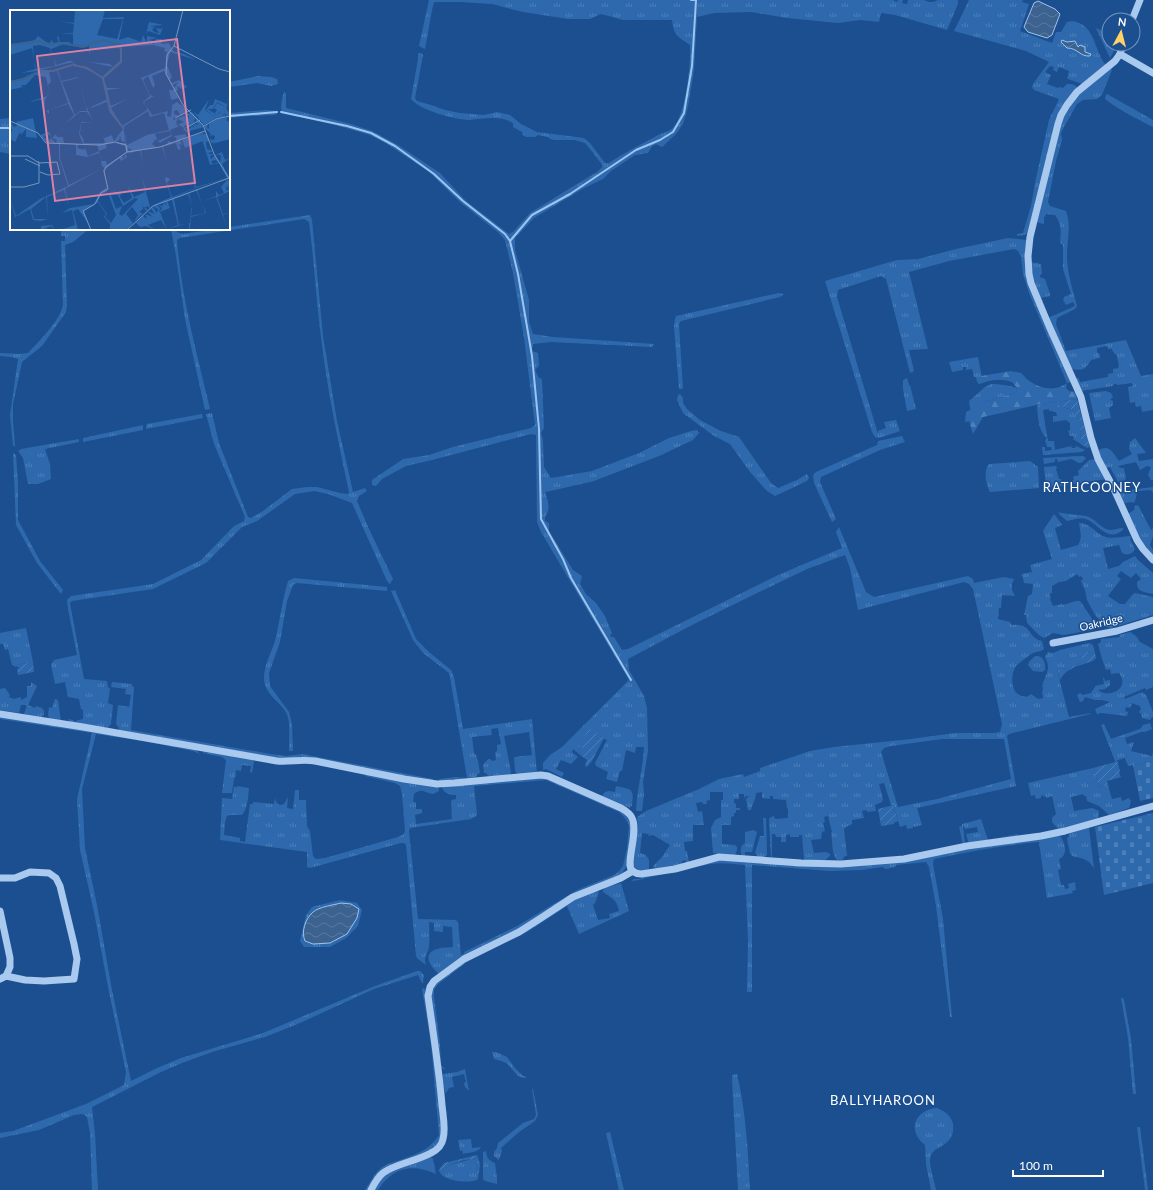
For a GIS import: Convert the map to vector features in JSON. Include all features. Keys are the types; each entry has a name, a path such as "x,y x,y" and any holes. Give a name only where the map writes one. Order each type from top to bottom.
{"street":[{"path":"1135,12 1140,0"},
{"path":"1153,73 1120,54 1111,65 1077,92 1061,115 1030,237 1027,264 1031,283 1052,334 1082,397 1096,452 1132,530 1141,546 1153,560"},
{"name":"Oakridge","path":"1053,643 1102,634 1153,620"},
{"path":"0,714 277,761 315,761 431,783 454,783 541,775 548,776 621,808 629,814 634,823 635,830 630,864 633,872"},
{"path":"371,1190 383,1173 433,1152 441,1144 444,1138 441,1095 428,996 432,984 438,977 464,959 519,932 574,897 633,872 641,874 675,869 719,857 836,864 904,859 975,845 1041,836 1065,831 1153,806"},
{"path":"0,878 14,878 30,872 49,874 56,878 60,886 73,937 76,959 74,979 44,981 3,977 10,967 10,958 0,911"}],"green space":[{"path":"429,0 893,0 897,2 898,0 903,0 902,3 907,4 908,0 924,0 933,2 938,0 958,0 958,4 947,30 895,15 881,13 879,22 860,20 838,23 787,18 751,12 714,13 697,17 694,70 688,107 683,124 676,134 662,147 656,144 652,146 648,153 635,155 611,171 603,179 584,188 534,218 515,238 515,250 529,300 529,322 533,334 553,337 654,344 652,347 551,342 533,344 532,351 538,353 539,366 535,370 539,378 542,379 544,428 541,433 543,440 544,467 551,478 592,471 639,453 669,438 697,430 699,433 693,440 659,456 594,481 545,492 548,502 548,511 545,521 549,523 549,531 573,570 582,576 580,584 586,594 596,603 605,616 612,633 610,636 614,637 622,650 628,649 778,575 842,548 836,532 839,527 866,592 874,597 968,576 973,579 974,583 1004,577 1014,579 1012,583 1012,590 1015,596 1002,595 998,619 1010,622 1012,625 1019,625 1027,628 1034,637 1042,641 1044,649 1042,651 1034,652 1017,665 1012,680 1015,692 1021,696 1027,697 1031,694 1038,699 1043,698 1042,687 1048,669 1045,657 1048,652 1053,653 1089,643 1093,645 1095,653 1086,652 1082,662 1064,670 1057,670 1069,717 1091,713 1090,714 1009,734 1007,736 1016,786 917,808 922,825 913,826 913,828 907,829 906,825 900,827 884,783 879,784 883,799 882,802 875,805 876,811 862,811 864,818 852,820 852,824 844,829 847,856 845,856 842,860 837,860 834,854 832,847 832,832 828,816 824,817 825,822 823,823 825,831 822,832 821,839 811,840 814,853 826,852 830,854 830,856 825,860 804,860 802,835 799,835 799,837 790,837 790,834 786,835 786,842 781,842 781,837 776,837 775,834 772,834 771,858 769,819 774,816 775,819 788,818 788,809 786,800 773,799 773,796 770,796 770,799 762,798 762,792 756,793 751,810 748,810 746,799 749,796 744,798 744,794 739,794 739,799 734,799 734,803 736,804 736,808 740,808 740,810 736,810 734,816 731,817 731,825 722,825 722,844 735,845 737,850 735,855 713,853 711,828 715,820 721,817 721,800 723,800 723,792 710,792 710,800 706,801 707,804 703,804 702,802 696,803 698,812 702,811 704,825 693,825 693,841 684,842 685,851 687,851 689,862 687,863 685,860 678,866 656,869 653,866 662,857 670,845 653,835 648,836 649,834 642,833 640,853 646,855 649,860 649,869 641,871 633,865 632,863 638,829 637,817 646,811 719,779 743,774 744,777 760,771 760,768 810,751 955,733 1000,732 1002,724 973,589 969,584 964,582 858,610 850,568 845,555 807,569 690,626 628,659 629,670 644,696 647,708 648,751 643,782 644,794 642,811 636,810 644,747 636,747 635,753 626,750 622,771 620,771 617,782 606,779 608,772 596,766 595,763 607,740 604,738 596,738 580,746 584,748 579,754 573,749 572,752 578,757 571,764 561,760 556,769 564,773 562,777 546,769 543,770 543,763 550,755 562,747 629,680 541,532 537,522 536,435 531,434 406,466 382,479 376,486 372,485 372,480 403,459 429,455 453,447 531,428 535,425 524,338 513,273 505,240 499,233 460,202 429,172 389,145 370,135 339,126 282,113 282,100 284,92 286,93 286,108 351,124 372,131 398,145 440,173 466,201 509,234 513,232 530,213 597,172 603,166 585,143 575,140 555,140 538,135 535,137 526,137 522,132 513,127 513,123 503,119 486,118 464,120 438,114 415,103 411,99 418,53 423,55 415,98 417,101 460,113 484,115 497,112 510,115 521,124 537,132 584,138 590,143 605,163 609,163 660,134 669,131 678,121 687,88 690,64 690,45 675,33 672,20 623,20 601,14 590,19 568,19 523,12 492,4 434,2 425,49 419,46","holes":["942,739 1004,739 1011,779 937,799 898,807 881,752 884,748"]},
{"path":"969,0 1023,0 1022,2 1029,4 1020,31 1052,43 1056,32 1061,32 1067,22 1073,21 1079,23 1085,26 1089,31 1102,60 1106,65 1082,84 1068,79 1069,71 1059,67 1057,72 1053,70 1054,67 1050,66 1045,72 1051,75 1047,84 1058,88 1063,88 1067,84 1071,84 1078,88 1068,100 1028,233 1024,235 1017,236 1017,234 1023,233 1031,206 1049,120 1059,99 1034,90 1032,87 1049,62 1026,51 954,31"},
{"path":"1096,28 1101,30 1101,39"},
{"path":"1107,52 1113,52 1110,58"},
{"path":"1111,68 1112,70 1102,95 1097,99 1083,100 1077,104 1061,133 1062,140 1056,161 1048,202 1050,206 1066,211 1068,217 1068,266 1077,306 1075,309 1057,318 1056,324 1066,351 1126,340 1141,376 1153,374 1153,410 1142,412 1141,406 1136,407 1135,402 1130,403 1128,387 1133,386 1132,383 1118,385 1114,384 1113,386 1081,391 1076,380 1078,377 1080,382 1108,377 1108,374 1113,373 1113,369 1119,368 1119,365 1116,354 1114,354 1112,349 1108,349 1107,346 1097,348 1097,353 1099,353 1100,358 1091,360 1085,368 1081,370 1071,369 1048,318 1075,306 1073,302 1066,305 1063,300 1064,297 1071,294 1063,269 1063,245 1060,243 1060,225 1055,215 1046,214 1044,224 1037,221 1064,115 1084,88"},
{"path":"258,76 277,79 278,84 271,86 257,83 230,87 230,82"},
{"path":"1107,94 1153,120 1153,127 1110,103 1105,99"},
{"path":"266,110 277,111 278,113 275,115 230,118 230,113"},
{"path":"10,118 10,154 0,152 0,119"},
{"path":"310,215 312,220 323,336 337,421 353,492 365,488 367,491 359,496 357,501 393,579 390,584 387,581 352,503 328,494 314,491 295,494 257,521 242,527 206,563 153,589 72,601 70,603 84,679 107,681 110,689 108,703 113,705 111,724 108,728 70,723 68,719 75,722 83,719 83,710 81,709 79,699 68,697 65,682 55,684 51,665 54,660 77,655 67,600 71,596 153,584 201,560 234,526 244,521 245,517 214,444 206,414 212,413 219,443 248,517 251,518 263,511 292,489 317,487 340,493 348,494 349,492 323,356 309,222 304,219 180,238 177,240 186,304 210,409 205,410 185,319 171,230 176,230 182,234 210,230 230,230 230,227"},
{"path":"61,230 88,230 73,242 65,245 66,312 42,346 22,362 13,404 15,446 13,446 10,415 18,359 0,356 0,353 28,353 58,318 63,305 61,241 65,241 65,236 61,236"},
{"path":"1008,238 1027,240 1025,264 1071,382 1067,383 1029,293 1023,274 1021,257 1018,251 1014,249 949,261 909,272 928,349 909,350 914,371 910,373 886,279 881,276 838,290 837,297 878,434 878,431 886,428 884,422 896,420 900,431 879,438 875,437 872,432 825,281 897,260 918,259"},
{"path":"1031,262 1041,264 1042,274 1040,277 1045,279 1050,294 1050,296 1041,298 1043,301 1041,301 1032,282"},
{"path":"779,293 784,294 780,297 681,321 679,324 683,389 679,389 674,327 676,316"},
{"path":"978,357 983,383 979,384 977,382 972,369 966,370 966,367 963,367 963,370 952,372 949,362"},
{"path":"1011,371 1021,373 1037,386 1058,388 1067,383 1066,388 1069,391 1075,392 1077,399 1041,404 983,417 973,434 969,421 965,422 966,412 987,401 1016,393 1017,388 1012,382 1005,380 994,380 983,383 981,376"},
{"path":"907,378 916,409 907,411 903,380"},
{"path":"991,384 1017,388 1016,393 987,401 971,410 969,401 985,387"},
{"path":"1106,391 1111,393 1113,397 1110,400 1113,401 1113,405 1109,408 1111,418 1095,421 1089,393"},
{"path":"680,394 687,409 700,420 721,431 739,437 771,483 778,488 807,474 809,478 807,481 775,496 767,491 750,472 730,444 714,436 683,413 677,400 678,395"},
{"path":"1077,399 1090,447 1087,448 1082,442 1079,419 1073,410 1062,407 1056,402"},
{"path":"1056,402 1062,407 1073,410 1079,419 1082,442 1087,448 1073,439 1073,436 1070,436 1068,431 1070,430 1070,423 1066,420 1053,422 1053,416 1057,416 1056,412 1049,411 1049,409 1043,410 1047,436 1046,438 1043,434 1039,423 1037,406"},
{"path":"202,414 203,418 146,429 147,424"},
{"path":"143,425 143,430 83,442 83,438"},
{"path":"902,436 905,442 880,450 821,477 820,482 836,519 832,522 814,483 813,475 816,472 877,445 878,441"},
{"path":"1048,437 1048,441 1054,441 1055,450 1071,446 1072,448 1075,448 1076,446 1085,450 1082,452 1043,455 1042,447 1045,447 1045,451 1052,450 1051,447 1047,447 1045,440"},
{"path":"1135,438 1146,453 1137,454 1139,461 1153,459 1153,480 1151,480 1148,475 1151,467 1147,466 1140,470 1136,462 1118,466 1120,468 1124,468 1126,478 1125,480 1118,482 1110,467 1106,468 1098,451 1105,448 1108,449 1113,452 1119,461 1132,454 1129,449 1130,442"},
{"path":"79,439 79,442 45,449 50,464 51,479 38,484 28,484 23,458 18,451 21,449"},
{"path":"13,453 16,455 18,520 40,561 63,590 61,594 37,563 16,525"},
{"path":"1083,456 1086,458 1080,463 1071,459 1058,462 1057,459 1055,459 1055,462 1044,464 1043,458"},
{"path":"1095,459 1106,479 1046,488 1044,467 1056,466 1059,479 1061,479 1062,484 1074,480 1073,477 1079,475 1078,471 1089,460"},
{"path":"1030,461 1038,467 1039,488 990,492 987,486 986,478 986,470 989,464"},
{"path":"1153,487 1153,493 1151,490 1137,491 1134,503 1124,503 1120,493 1122,491"},
{"path":"1138,505 1151,530 1153,528 1153,536 1150,545 1153,550 1153,557 1141,543 1128,514 1134,510 1135,506"},
{"path":"1058,512 1086,516 1107,529 1112,530 1123,528 1123,530 1117,533 1108,534 1091,521 1084,518 1079,518 1067,521"},
{"path":"1054,514 1062,525 1055,528 1061,550 1078,545 1080,542 1081,537 1079,523 1088,525 1104,537 1115,538 1130,536 1135,549 1131,553 1122,553 1119,545 1103,548 1108,569 1119,566 1123,562 1135,556 1153,573 1153,594 1142,591 1138,588 1137,582 1141,579 1136,573 1131,578 1121,571 1117,576 1121,579 1108,596 1120,604 1125,604 1135,593 1153,597 1153,615 1111,628 1106,627 1095,615 1087,600 1081,581 1083,579 1077,574 1066,581 1059,582 1052,586 1052,593 1049,594 1050,599 1053,606 1080,601 1095,623 1096,629 1064,635 1053,633 1044,638 1027,623 1026,615 1024,615 1028,596 1032,594 1033,584 1024,583 1022,574 1032,572 1030,565 1052,559 1043,531"},
{"path":"294,578 387,587 387,591 297,583 293,585 287,601 280,642 269,673 270,686 289,712 292,724 293,751 289,751 288,717 283,708 267,690 264,674 275,641 288,581"},
{"path":"395,590 416,639 451,670 454,677 463,729 532,719 537,773 518,774 515,771 514,757 532,755 529,732 504,736 511,772 510,775 489,777 486,773 484,773 483,765 488,759 492,761 496,760 495,752 497,751 497,745 501,744 498,728 491,729 492,735 472,737 474,753 478,761 480,773 476,777 467,778 449,673 423,653 413,640 391,591"},
{"path":"26,628 33,662 17,665 16,667 12,665 8,649 5,650 3,644 0,644 0,633"},
{"path":"1130,632 1136,636 1140,642 1153,649 1153,687 1146,690 1145,688 1124,697 1125,699 1142,692 1146,695 1153,712 1153,717 1150,720 1142,718 1141,713 1139,713 1141,710 1140,706 1132,703 1130,708 1126,707 1125,711 1128,712 1127,716 1101,713 1097,714 1095,709 1110,702 1085,697 1083,701 1080,702 1077,695 1080,693 1083,695 1091,693 1095,686 1104,684 1103,678 1105,681 1110,680 1110,685 1105,689 1098,690 1102,693 1112,693 1120,688 1122,679 1119,673 1111,674 1110,669 1106,670 1098,644 1101,642 1101,639 1120,637 1119,635"},
{"path":"1086,652 1095,653 1096,658 1092,661 1070,669 1060,680 1057,670 1064,670 1082,662 1082,654"},
{"path":"1035,656 1042,658 1044,662 1045,670 1042,672 1033,671 1028,665"},
{"path":"33,662 34,672 18,675 17,669 19,667 17,667 17,665"},
{"path":"31,682 37,686 28,705 35,708 36,706 42,708 44,715 41,717 24,714 27,705 21,705 19,713 0,710 0,689 5,688 10,695 9,697 14,699 21,697 21,700 27,697 27,686 31,686"},
{"path":"112,682 132,684 134,687 131,730 271,754 286,756 302,754 433,779 433,781 284,759 119,730 116,724 118,705 129,707 131,695 125,694 126,689 111,687"},
{"path":"55,699 58,700 61,721 49,718 48,715 49,707 52,708"},
{"path":"0,716 195,749 200,754 193,751 143,741 96,734 82,789 85,848 131,1081 181,1058 263,1033 375,986 417,971 420,971 424,975 423,983 418,975 374,989 300,1023 265,1037 212,1052 182,1063 92,1107 98,1190 92,1190 90,1133 87,1117 83,1114 74,1115 39,1130 0,1138 0,1133 13,1131 86,1104 124,1085 126,1072 80,850 77,799 92,733 0,719"},
{"path":"1150,723 1152,729 1125,738 1127,744 1134,742 1131,751 1152,756 1153,752 1153,761 1128,766 1125,758 1115,761 1101,725 1104,724 1111,739 1140,729 1143,725"},
{"path":"590,729 598,734 596,738 598,739 600,736 604,738 592,761 587,767 585,766 587,760 579,754 583,748 577,745"},
{"path":"203,753 252,758 254,762 252,773 250,772 251,766 242,765 241,771 236,770 232,793 222,793 226,760 222,757"},
{"path":"1117,760 1121,777 1107,781 1108,785 1099,787 1093,768 1115,762"},
{"path":"1153,761 1153,798 1140,801 1133,765"},
{"path":"1093,768 1099,787 1108,785 1112,799 1121,797 1122,801 1129,798 1131,801 1129,808 1109,815 1099,806 1087,801 1086,796 1083,794 1071,797 1074,811 1092,808 1099,811 1098,819 1073,827 1058,829 1052,822 1052,818 1056,814 1052,796 1046,798 1046,796 1044,797 1043,795 1041,798 1036,799 1035,795 1031,796 1028,783"},
{"path":"366,773 436,786 439,788 439,791 433,794 419,791 414,794 413,802 416,802 416,809 422,809 422,813 415,815 416,824 452,819 451,802 452,800 456,799 456,795 446,793 442,788 444,786 544,778 620,810 624,814 629,820 632,828 627,866 621,875 540,917 439,974 433,968 428,957 432,951 437,949 453,947 452,927 443,926 443,932 434,931 434,923 429,922 429,943 425,957 426,965 418,959 416,956 406,845 404,843 310,868 307,867 307,852 220,840 222,798 232,799 234,786 237,788 237,786 249,788 247,802 242,815 227,816 224,835 240,838 240,841 245,842 250,804 253,804 253,802 274,804 275,798 276,802 280,805 284,804 288,797 287,808 293,809 295,790 299,790 299,800 306,800 307,826 310,831 313,856 316,859 325,858 404,834 402,794 400,786 395,783 365,776","holes":["546,780 619,812 629,825 627,848 623,866 614,875 577,890 517,926 464,952 464,954 461,955 458,922 456,920 418,919 409,831 410,828 471,819 476,816 474,786"]},
{"path":"456,777 467,778 440,781 439,779"},
{"path":"616,786 629,789 631,791 633,800 630,808 602,796 605,792 615,792"},
{"path":"893,805 898,821 894,824 881,826 878,809"},
{"path":"1153,813 1153,883 1104,895 1095,827"},
{"path":"763,818 766,818 767,855 764,858 758,857 755,853 760,836 764,836"},
{"path":"981,819 988,840 1018,834 1017,836 969,844 966,834 978,832 977,827 965,829 963,826 965,844 963,845 959,827 962,826 962,824"},
{"path":"1089,828 1094,868 1084,859 1072,856 1067,839 1070,833"},
{"path":"753,830 757,832 752,852 745,852 745,856 742,856 741,849 745,843 745,832"},
{"path":"1059,835 1065,848 1064,854 1059,859 1061,869 1058,870 1061,885 1064,885 1065,889 1069,888 1068,884 1075,882 1076,890 1072,891 1073,893 1047,898 1039,842 973,851 934,859 933,864 943,919 952,1017 950,1017 936,906 929,867 926,862 896,865 895,867 886,869 882,867 862,870 830,871 752,865 752,992 747,992 748,942 745,865 715,863 652,877 631,881 634,879 641,879 642,876 719,860 797,865 946,853"},
{"path":"621,883 629,911 579,934 567,906 527,932 467,962 437,985 434,990 434,997 440,1044 441,1066 446,1069 441,1068 430,998 435,984 460,964 566,904 595,890 599,893 593,905 598,920 610,918 609,914 619,911 618,907 615,901 603,892 603,890 606,887"},
{"path":"340,900 357,903 362,910 358,926 346,938 330,947 304,947 300,941 306,915 312,907","holes":["341,903 347,934 331,941 317,944 305,942 303,936 313,911"]},
{"path":"424,988 434,1045 442,1131 440,1142 431,1151 389,1167 369,1190 365,1190 376,1173 382,1168 388,1164 421,1152 431,1145 439,1135 431,1044 422,989"},
{"path":"1121,998 1124,1000 1131,1038 1136,1094 1133,1094 1128,1038"},
{"path":"492,1052 496,1052 507,1057 515,1068 527,1078 520,1077 505,1062 494,1059"},
{"path":"465,1069 469,1091 465,1087 464,1083 466,1082 464,1074 452,1077 454,1087 449,1088 446,1093 442,1076 443,1074"},
{"path":"737,1074 745,1117 750,1190 738,1190 732,1080 732,1075"},
{"path":"532,1089 538,1115 535,1121 519,1132 501,1148 502,1151 499,1160 494,1156 498,1143 523,1123 534,1119 536,1115"},
{"path":"937,1108 950,1116 953,1123 953,1131 948,1141 932,1153 930,1165 936,1190 931,1190 926,1164 925,1145 916,1134 915,1128 918,1117 929,1110"},
{"path":"1137,1127 1140,1127 1148,1190 1145,1190"},
{"path":"610,1132 624,1190 619,1190 606,1133"},
{"path":"471,1139 472,1148 481,1147 480,1149 463,1154 462,1150 460,1151 458,1140"},
{"path":"486,1151 488,1158 495,1163 497,1184 485,1181 483,1179 483,1152"},
{"path":"477,1155 480,1164 478,1179 476,1179 477,1160 473,1159 452,1164 439,1171 444,1163"},
{"path":"431,1157 433,1159 436,1174 411,1168 403,1170 396,1172 378,1190 373,1190 384,1175"},
{"path":"472,1159 477,1160 476,1179 478,1179 475,1181 466,1182 446,1178 442,1176 439,1171 459,1162"}],"water":[{"path":"1038,1 1055,9 1060,14 1052,35 1047,38 1028,32 1024,27 1034,3"},
{"path":"1062,40 1067,42 1075,41 1078,47 1080,45 1085,47 1085,52 1091,54 1090,56 1084,55 1074,49 1067,48 1061,42"},
{"path":"341,903 351,904 359,909 357,918 347,934 330,943 313,944 305,941 303,934 306,922 310,915 326,906"}],"waterway":[{"path":"510,241 532,215 570,194 636,150 660,140 673,132 684,113 692,66 696,0 691,0"},
{"path":"230,116 277,112"},
{"path":"281,112 347,126 371,133 395,146 434,174 463,201 505,234 510,241 518,274 532,356 539,429 541,519 563,559 571,578 631,680"},
{"path":"0,128 10,128"}],"district":[{"name":"RATHCOONEY","path":"1092,487"},
{"name":"BALLYHAROON","path":"883,1100"}]}
